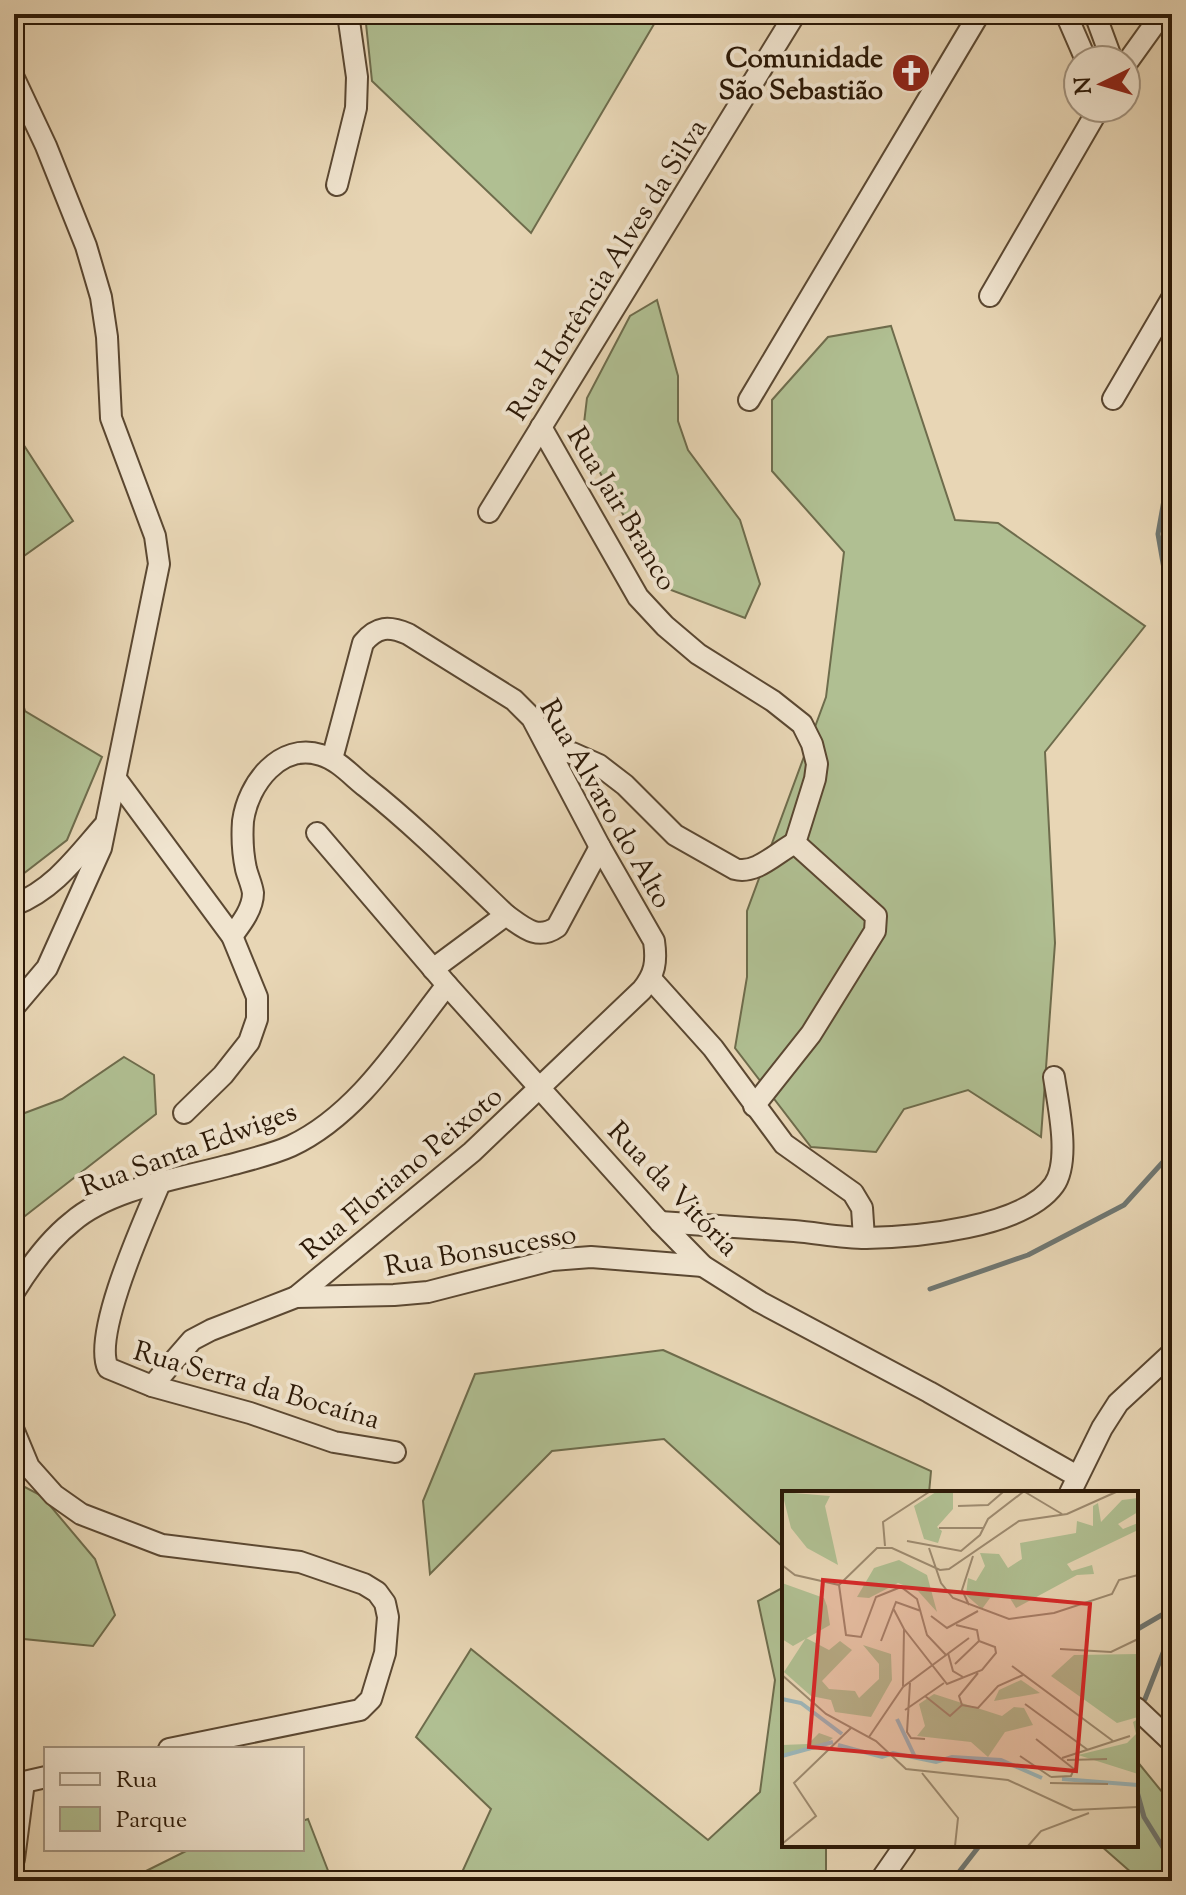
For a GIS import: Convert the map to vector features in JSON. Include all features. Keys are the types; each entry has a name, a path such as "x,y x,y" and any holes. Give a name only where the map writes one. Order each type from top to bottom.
{"street":[{"path":"337,185 356,108 357,77 348,14"},
{"name":"Rua Hortência Alves da Silva","path":"489,512 795,14"},
{"path":"749,400 979,14"},
{"path":"1066,14 1079,44"},
{"path":"1095,14 1106,44"},
{"path":"1140,44 1154,25 1168,14"},
{"path":"14,78 86,246 107,337 111,418 155,536 159,564 101,848 47,968 14,1007"},
{"path":"990,296 1090,124"},
{"path":"1113,399 1172,298"},
{"name":"Rua Jair Branco","path":"541,427 638,597 665,626 698,654 773,701 802,724 817,764 795,843"},
{"name":"Rua Alvaro do Alto","path":"332,759 363,643 381,628 397,629 408,634 514,700 532,718 654,941 656,958 651,979"},
{"path":"549,749 572,753 599,765 625,785 675,835 735,869 748,871 795,843 870,909 877,922 875,931 811,1034 754,1106"},
{"path":"232,936 249,911 253,893 245,865 243,823 248,797 258,779 291,755 308,753 332,759 397,811 506,915 530,932 550,932 557,927 600,847"},
{"path":"116,779 232,936 257,997 257,1019 249,1042 184,1113"},
{"path":"14,905 31,898 56,880 104,827"},
{"name":"Rua da Vitória","path":"317,833 440,977 703,1266 760,1302 929,1392 1073,1485"},
{"name":"Rua Santa Edwiges","path":"14,1292 31,1265 73,1220 127,1193 290,1146 319,1129 353,1102 370,1082 440,977 506,915"},
{"path":"541,1089 651,979 713,1048 784,1144 853,1193 862,1208 864,1238"},
{"path":"660,1222 864,1238 942,1232 1014,1214 1039,1201 1056,1183 1061,1161 1062,1129 1054,1077"},
{"name":"Rua Floriano Peixoto","path":"296,1297 472,1152 541,1089"},
{"name":"Rua Serra da Bocaína","path":"160,1183 131,1252 107,1328 104,1358 112,1371 334,1442 395,1452"},
{"name":"Rua Bonsucesso","path":"152,1386 192,1340 296,1297 428,1292 552,1260 591,1257 703,1266"},
{"path":"1073,1485 1118,1403 1172,1353"},
{"path":"14,1431 29,1467 54,1495 81,1514 162,1545 300,1562 364,1584 377,1592 385,1603 388,1617 385,1653 371,1699 360,1710 179,1747"},
{"path":"1138,1710 1172,1742"},
{"path":"14,1859 19,1777 44,1777"},
{"path":"880,1881 904,1847"}],"green space":[{"path":"365,14 660,14 531,233 372,81"},
{"path":"657,300 678,376 678,421 688,450 740,520 760,584 745,618 663,587 582,440 587,398 630,316"},
{"path":"891,326 955,520 998,523 1145,626 1045,752 1055,943 1041,1137 968,1090 904,1109 876,1152 811,1147 735,1048 747,977 747,911 826,697 844,552 772,471 772,400 828,337"},
{"path":"14,430 73,521 14,563"},
{"path":"14,674 25,711 102,757 67,840 14,881"},
{"path":"124,1057 154,1075 156,1114 16,1223 14,1231 14,1117 62,1099"},
{"path":"663,1350 931,1471 929,1491 782,1491 782,1546 664,1439 552,1451 430,1574 423,1501 475,1374"},
{"path":"14,1471 19,1484 42,1496 95,1559 115,1615 93,1646 14,1638"},
{"path":"782,1588 782,1847 826,1847 826,1881 458,1881 491,1809 416,1737 471,1649 708,1840 760,1792 775,1680 758,1601"},
{"path":"1138,1762 1172,1804 1172,1881 1141,1881 1102,1847 1138,1847"},
{"path":"308,1819 332,1881 126,1881 186,1851 304,1851 304,1820"}],"waterway":[{"path":"1172,455 1158,534 1172,615"},
{"path":"1172,821 1164,879 1172,899"},
{"path":"930,1289 1028,1255 1124,1205 1172,1152"},
{"path":"1172,1264 1172,1307"},
{"path":"1138,1629 1172,1609"},
{"path":"1145,1699 1172,1630"},
{"path":"1138,1795 1144,1817 1172,1862"},
{"path":"952,1881 978,1847"}],"place":[{"name":"Comunidade São Sebastião","path":"911,73"}]}
